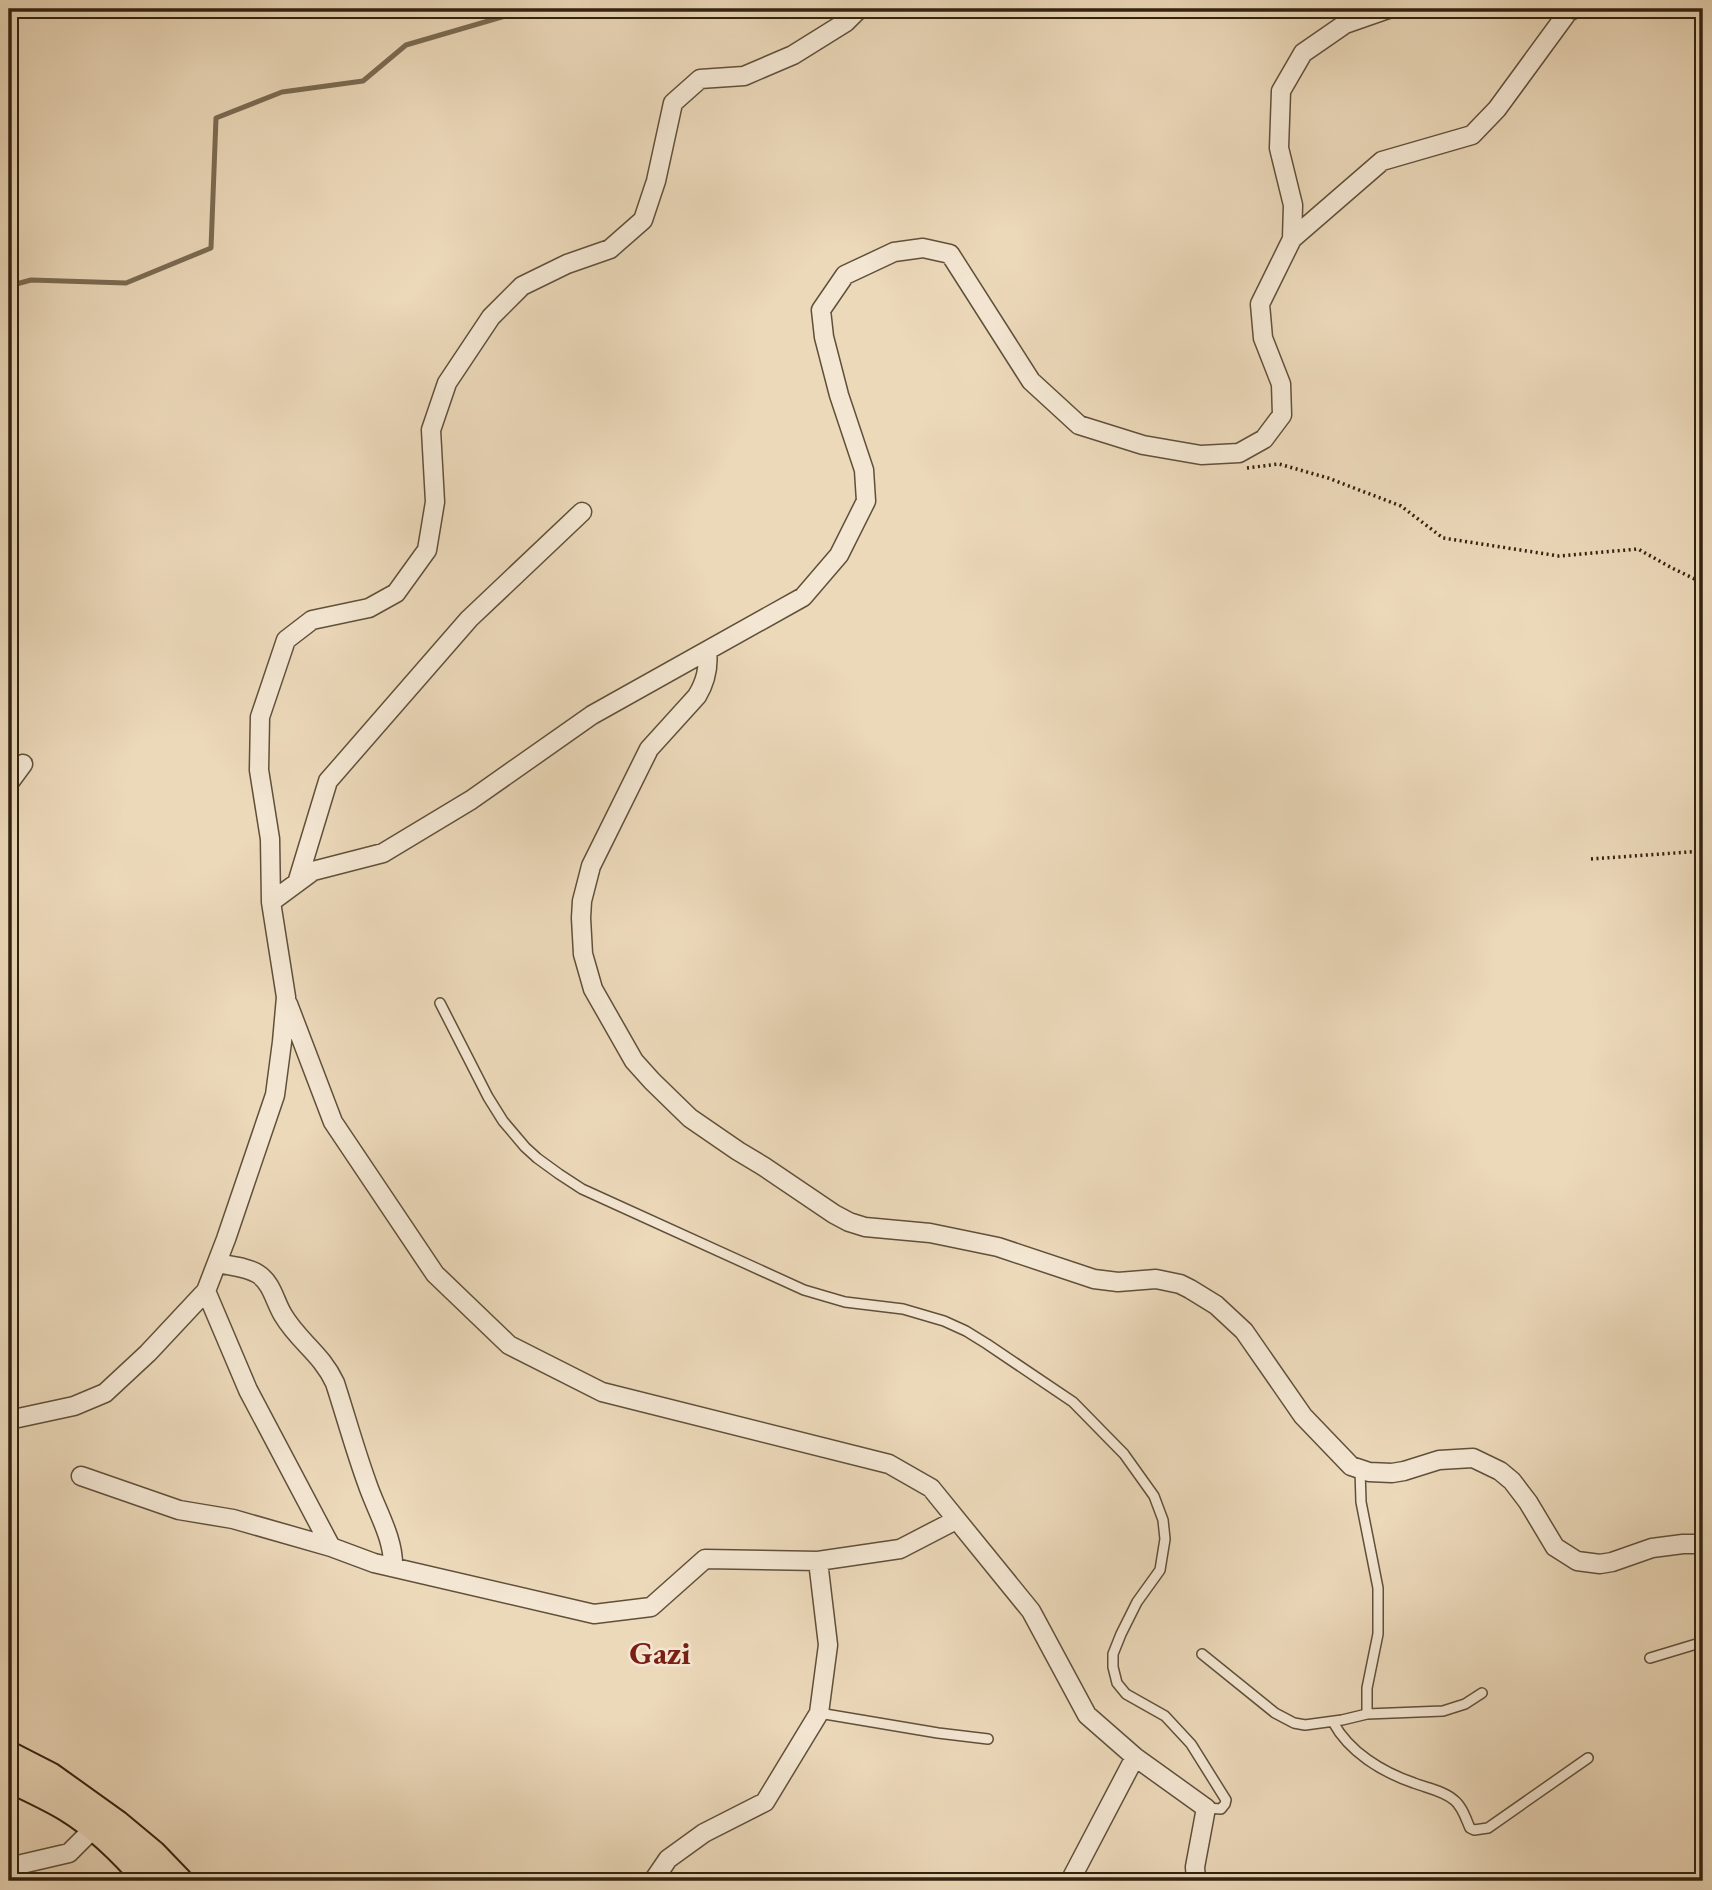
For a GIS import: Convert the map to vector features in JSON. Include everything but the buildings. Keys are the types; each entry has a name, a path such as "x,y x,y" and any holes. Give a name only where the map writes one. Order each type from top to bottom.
{"main road":[{"path":"9,1755 50,1776 117,1824 153,1854 179,1881"},
{"path":"9,1778 68,1809 94,1828 129,1859 148,1881"}],"street":[{"path":"859,9 846,22 793,55 744,75 700,79 673,103 656,181 643,220 610,249 566,264 522,286 491,317 447,383 431,430 435,502 427,550 396,593 369,608 312,620 286,640 260,717 258,769 270,839 271,902 286,997 332,1122 435,1274 509,1345 602,1392 889,1464 931,1488 1031,1611 1087,1716 1135,1757 1206,1808 1195,1867 1196,1881"},
{"path":"1292,239 1293,205 1279,148 1281,91 1303,53 1345,24 1388,9"},
{"path":"271,902 313,871 383,853 471,800 592,715 803,597 839,555 866,501 864,470 839,395 824,337 821,310 845,275 894,252 923,248 950,254 1031,381 1079,425 1143,444 1201,455 1239,453 1264,439 1282,415 1281,384 1263,338 1260,304 1292,239 1382,161 1472,135 1497,109 1569,12 1574,9"},
{"path":"297,883 328,781 469,619 582,512"},
{"path":"707,651 708,672 702,689 649,749 591,866 583,901 581,936 593,989 634,1061 670,1100 713,1135 849,1222 865,1227 930,1233 998,1247 1094,1279 1118,1282 1156,1279 1190,1289 1216,1305 1244,1331 1303,1416 1352,1465 1360,1469 1392,1473 1439,1460 1474,1458 1500,1471 1512,1481 1555,1547 1577,1561 1600,1564 1652,1548 1703,1544"},
{"path":"9,783 23,764"},
{"path":"9,1420 74,1406 105,1393 148,1353 206,1291 275,1095 286,997"},
{"path":"217,1263 254,1272 265,1280 288,1323 318,1355 330,1373 390,1542 393,1567"},
{"path":"206,1291 248,1390 331,1547"},
{"path":"81,1476 179,1510 233,1519 331,1547 374,1563 594,1614 651,1607 705,1559 818,1561 900,1549 956,1520"},
{"path":"653,1881 668,1859 704,1833 765,1801 818,1713 828,1645 818,1561"},
{"path":"1070,1881 1135,1757"},
{"path":"9,1867 69,1853 94,1828"}],"lane":[{"path":"440,1003 503,1121 525,1147 559,1174 582,1189 804,1290 845,1301 922,1314 966,1332 1073,1402 1124,1454 1154,1496 1163,1520 1165,1539 1160,1570 1137,1602 1113,1654 1114,1675 1116,1683 1126,1694 1165,1716 1191,1744 1226,1800 1221,1809 1206,1808"},
{"path":"1360,1469 1361,1502 1378,1588 1378,1634 1367,1688 1367,1714"},
{"path":"1650,1658 1703,1642"},
{"path":"1202,1654 1284,1719 1305,1726 1367,1714 1443,1711 1465,1704 1482,1693"},
{"path":"818,1713 988,1739"},
{"path":"1333,1722 1351,1746 1373,1762 1401,1779 1452,1798 1470,1828 1474,1830 1488,1828 1587,1758"}],"path":[{"path":"1236,470 1279,464 1328,478 1401,506 1443,538 1559,556 1638,549 1703,583"},
{"path":"1591,859 1703,851"}],"waterway":[{"path":"9,286 31,280 126,283 211,248 216,118 282,92 363,81 406,45 529,9"}],"district":[{"name":"Gazi","path":"660,1652"}]}
